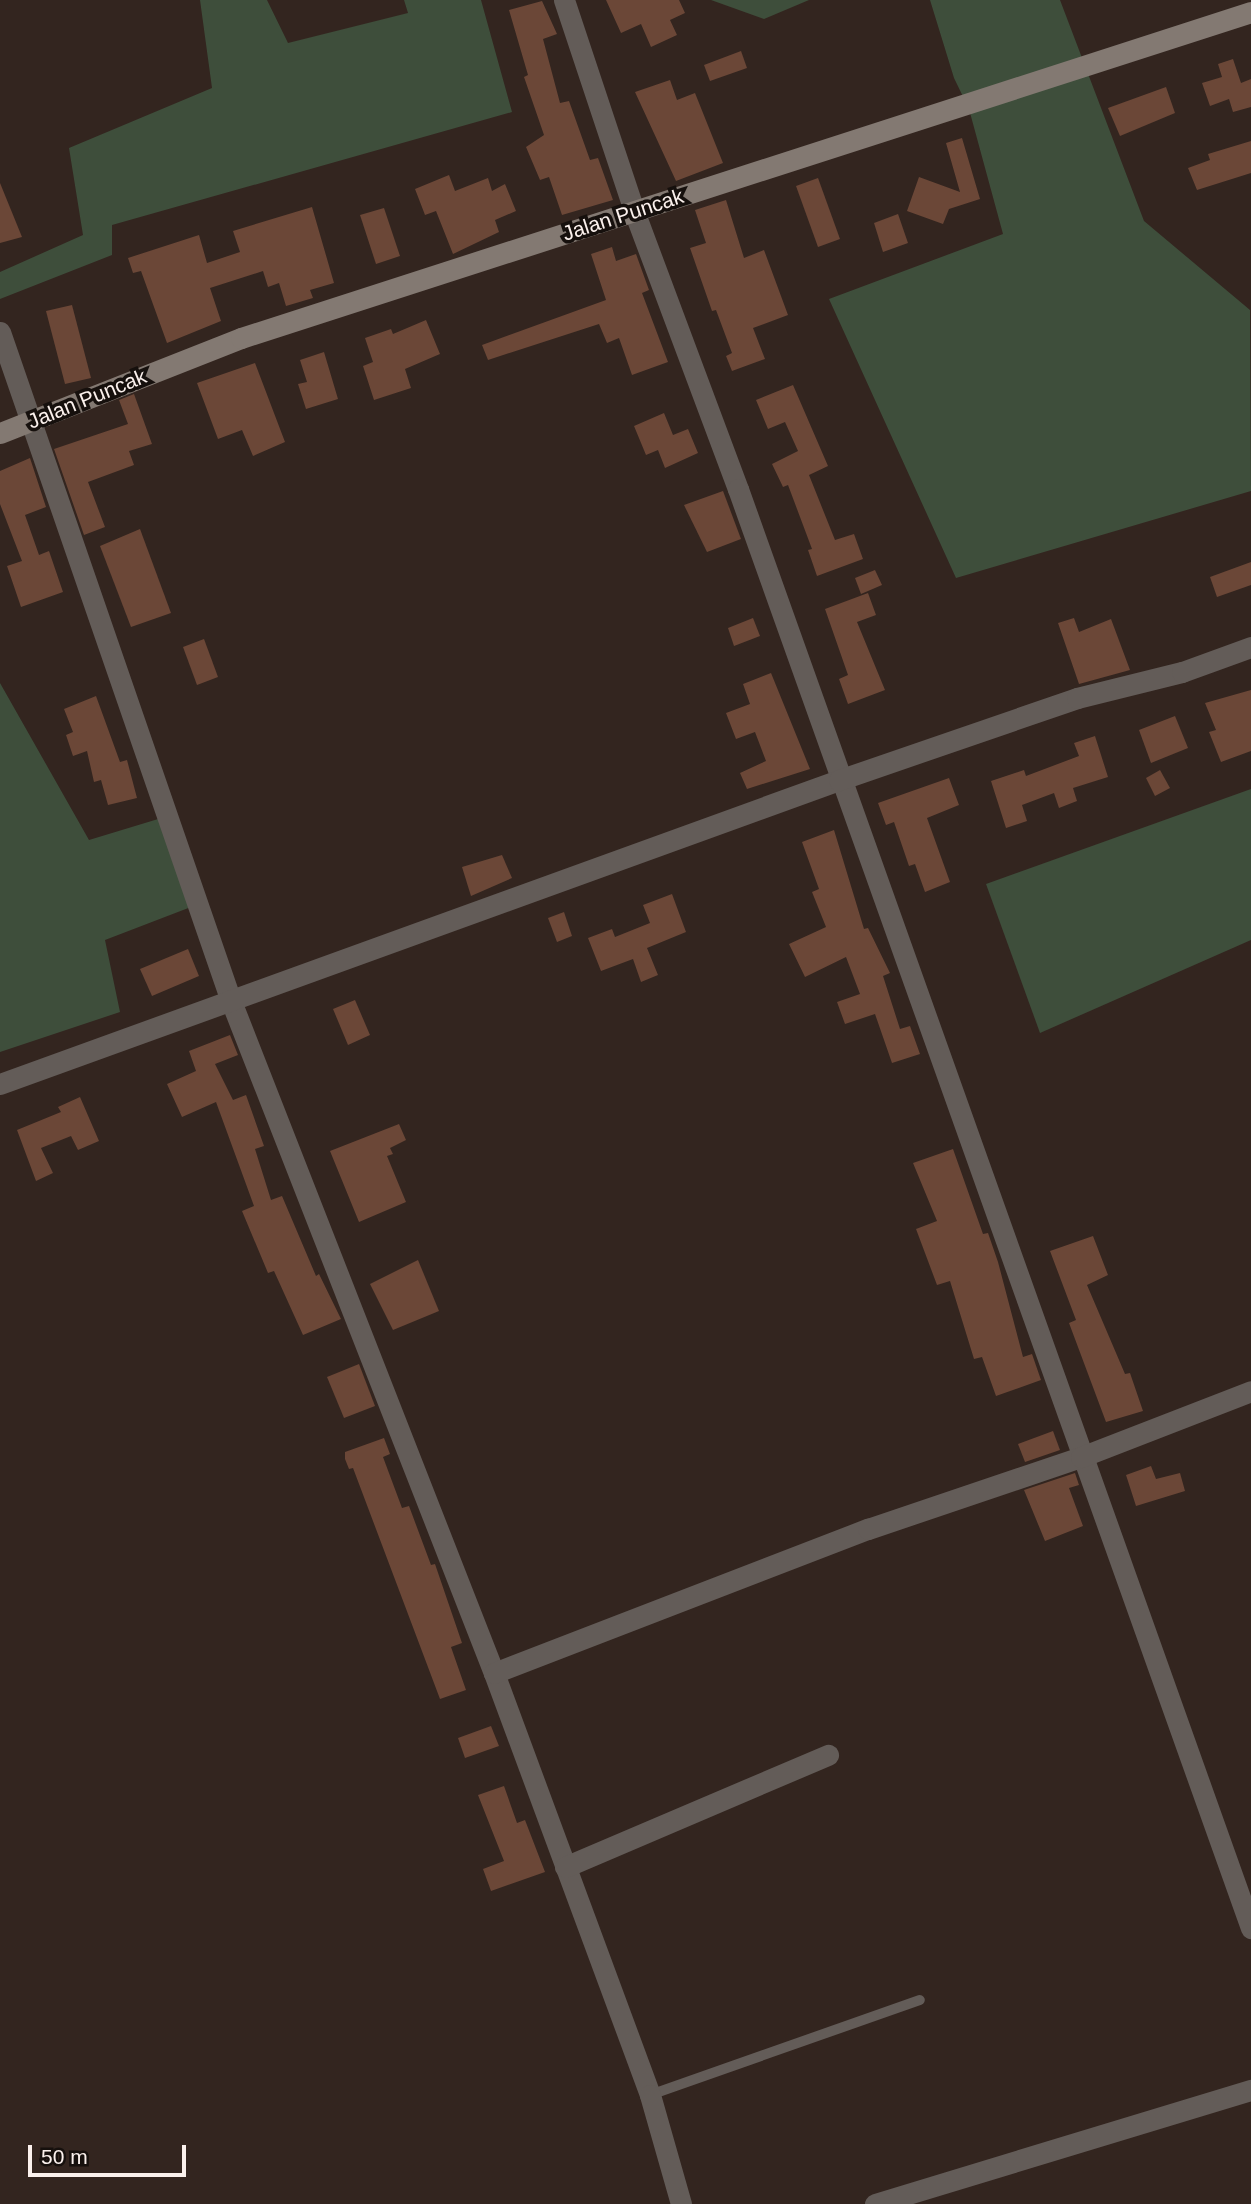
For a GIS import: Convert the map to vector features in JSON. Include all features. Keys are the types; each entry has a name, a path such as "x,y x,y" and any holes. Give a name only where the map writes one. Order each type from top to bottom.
{"street":[{"path":"564,0 634,211 738,489 839,780 1251,1928"},
{"name":"Jalan Puncak","path":"0,433 251,334 1251,12"},
{"path":"0,332 231,1001 494,1673 650,2095 681,2204"},
{"path":"0,1084 839,780 1077,698 1182,672 1251,647"},
{"path":"494,1673 868,1529 1081,1457 1251,1391"},
{"path":"565,1867 828,1755"},
{"path":"875,2204 1251,2090"}],"lane":[{"path":"650,2095 920,2000"}],"green space":[{"path":"200,0 267,0 288,43 408,13 404,0 481,0 512,112 112,225 112,255 0,299 0,272 83,235 69,148 212,88"},
{"path":"711,0 809,0 764,19"},
{"path":"930,0 1060,0 1144,221 1250,310 1251,491 956,578 829,299 1003,234 969,109 954,78"},
{"path":"0,683 89,840 168,816 204,902 105,940 120,1012 0,1052"},
{"path":"1251,789 1251,940 1040,1033 986,884"}],"building":[{"path":"606,0 679,0 685,13 670,20 677,35 651,47 641,24 621,33"},
{"path":"542,1 557,34 543,39 560,103 569,101 590,160 598,158 613,200 562,215 549,177 540,180 526,147 544,135 524,77 528,75 509,10"},
{"path":"741,51 747,68 710,81 704,65"},
{"path":"1233,59 1241,83 1251,79 1251,107 1233,112 1229,99 1210,106 1202,83 1222,77 1218,64"},
{"path":"670,80 677,100 695,93 723,163 676,181 635,92"},
{"path":"1166,87 1175,113 1120,136 1108,108"},
{"path":"962,138 980,199 949,209 943,224 907,211 919,177 960,192 946,143"},
{"path":"1251,141 1251,173 1197,190 1188,168 1210,160 1208,154"},
{"path":"449,175 455,191 488,178 492,191 505,184 516,211 495,220 499,232 453,254 436,211 425,215 415,189"},
{"path":"818,178 840,239 818,247 796,186"},
{"path":"0,183 22,237 0,243"},
{"path":"726,200 744,258 764,250 788,315 753,328 765,359 732,371 726,356 732,353 716,310 712,311 690,248 706,243 695,210"},
{"path":"312,207 334,283 310,290 313,298 286,306 279,283 268,287 263,271 210,288 221,321 167,343 141,271 133,273 128,258 199,235 207,263 240,252 233,231"},
{"path":"384,208 400,256 376,264 360,215"},
{"path":"898,214 908,243 883,252 874,223"},
{"path":"612,247 616,261 636,254 649,290 642,293 668,362 632,375 619,338 607,343 599,324 488,360 482,345 606,300 591,254"},
{"path":"72,305 91,378 65,384 46,311"},
{"path":"426,320 440,354 405,369 411,388 374,400 363,366 373,362 365,338 391,329 393,334"},
{"path":"324,352 338,399 306,409 298,384 307,382 300,360"},
{"path":"255,363 285,442 253,456 242,430 218,439 197,383"},
{"path":"793,385 828,466 809,475 835,540 854,534 863,559 817,576 808,550 812,549 788,485 783,487 772,464 798,451 785,422 768,429 756,400"},
{"path":"134,394 152,444 129,451 134,465 88,482 105,527 84,535 54,449 128,424 119,400"},
{"path":"664,413 673,435 688,429 698,453 665,468 658,450 646,455 634,426"},
{"path":"30,458 46,507 25,515 39,555 49,551 63,592 21,607 7,566 22,561 0,504 0,471"},
{"path":"723,491 741,539 707,552 684,505"},
{"path":"140,529 171,613 131,627 100,546"},
{"path":"1251,562 1251,585 1217,597 1210,577"},
{"path":"875,570 882,585 861,594 855,578"},
{"path":"868,593 876,615 857,622 885,690 848,704 839,679 848,675 825,609"},
{"path":"753,618 760,636 734,646 728,628"},
{"path":"1074,618 1079,632 1111,619 1130,670 1079,684 1058,623"},
{"path":"204,639 218,677 197,685 183,647"},
{"path":"771,673 810,769 747,789 740,773 766,761 755,732 736,739 726,713 750,704 743,684"},
{"path":"1251,690 1251,751 1221,762 1209,732 1216,730 1205,703"},
{"path":"96,696 120,762 127,760 137,798 108,805 101,780 94,782 87,751 73,756 66,735 73,732 64,709"},
{"path":"1175,716 1188,748 1151,763 1139,730"},
{"path":"1095,736 1108,777 1073,788 1077,801 1059,808 1054,793 1022,805 1027,821 1006,828 991,781 1024,770 1026,776 1079,756 1074,743"},
{"path":"1160,770 1170,788 1155,796 1146,778"},
{"path":"949,778 959,805 927,818 950,882 925,892 915,864 909,866 894,822 886,825 878,803"},
{"path":"834,830 864,929 868,928 890,973 883,976 900,1029 910,1026 920,1054 892,1063 875,1014 845,1024 837,1002 860,994 846,957 805,977 789,944 826,927 812,892 819,889 802,842"},
{"path":"502,855 512,878 471,896 462,867"},
{"path":"672,894 686,932 647,948 658,975 641,982 633,959 601,971 588,938 612,929 615,937 650,923 643,905"},
{"path":"564,912 572,936 557,942 548,918"},
{"path":"188,949 199,976 152,996 140,969"},
{"path":"355,1000 370,1035 348,1045 333,1009"},
{"path":"230,1035 238,1055 215,1064 233,1100 246,1095 264,1146 255,1149 271,1200 282,1196 316,1276 319,1274 341,1319 303,1335 274,1271 268,1273 242,1211 254,1206 216,1102 182,1117 167,1084 196,1071 189,1051"},
{"path":"80,1097 99,1141 78,1150 71,1136 41,1148 53,1173 36,1181 17,1130 61,1112 58,1107"},
{"path":"399,1124 406,1140 390,1148 393,1154 387,1156 406,1202 359,1222 330,1151"},
{"path":"953,1149 983,1234 988,1233 998,1262 1023,1357 1032,1354 1041,1380 996,1396 982,1357 974,1359 950,1281 937,1285 916,1229 937,1221 913,1163"},
{"path":"1093,1236 1108,1275 1087,1285 1125,1374 1130,1373 1143,1411 1106,1422 1069,1323 1076,1320 1050,1251"},
{"path":"418,1260 439,1311 393,1330 370,1284"},
{"path":"359,1364 375,1406 344,1418 327,1377"},
{"path":"1053,1431 1060,1450 1025,1462 1018,1444"},
{"path":"384,1438 390,1454 383,1457 402,1508 409,1506 431,1565 435,1564 462,1643 451,1647 466,1690 440,1699 353,1468 349,1469 345,1459 345,1452"},
{"path":"1151,1466 1156,1479 1180,1473 1185,1491 1136,1506 1126,1475"},
{"path":"1075,1473 1079,1485 1069,1488 1083,1526 1045,1541 1024,1490"},
{"path":"491,1726 499,1746 465,1758 458,1738"},
{"path":"504,1786 517,1823 525,1820 545,1872 491,1891 483,1869 504,1861 478,1795"}]}
